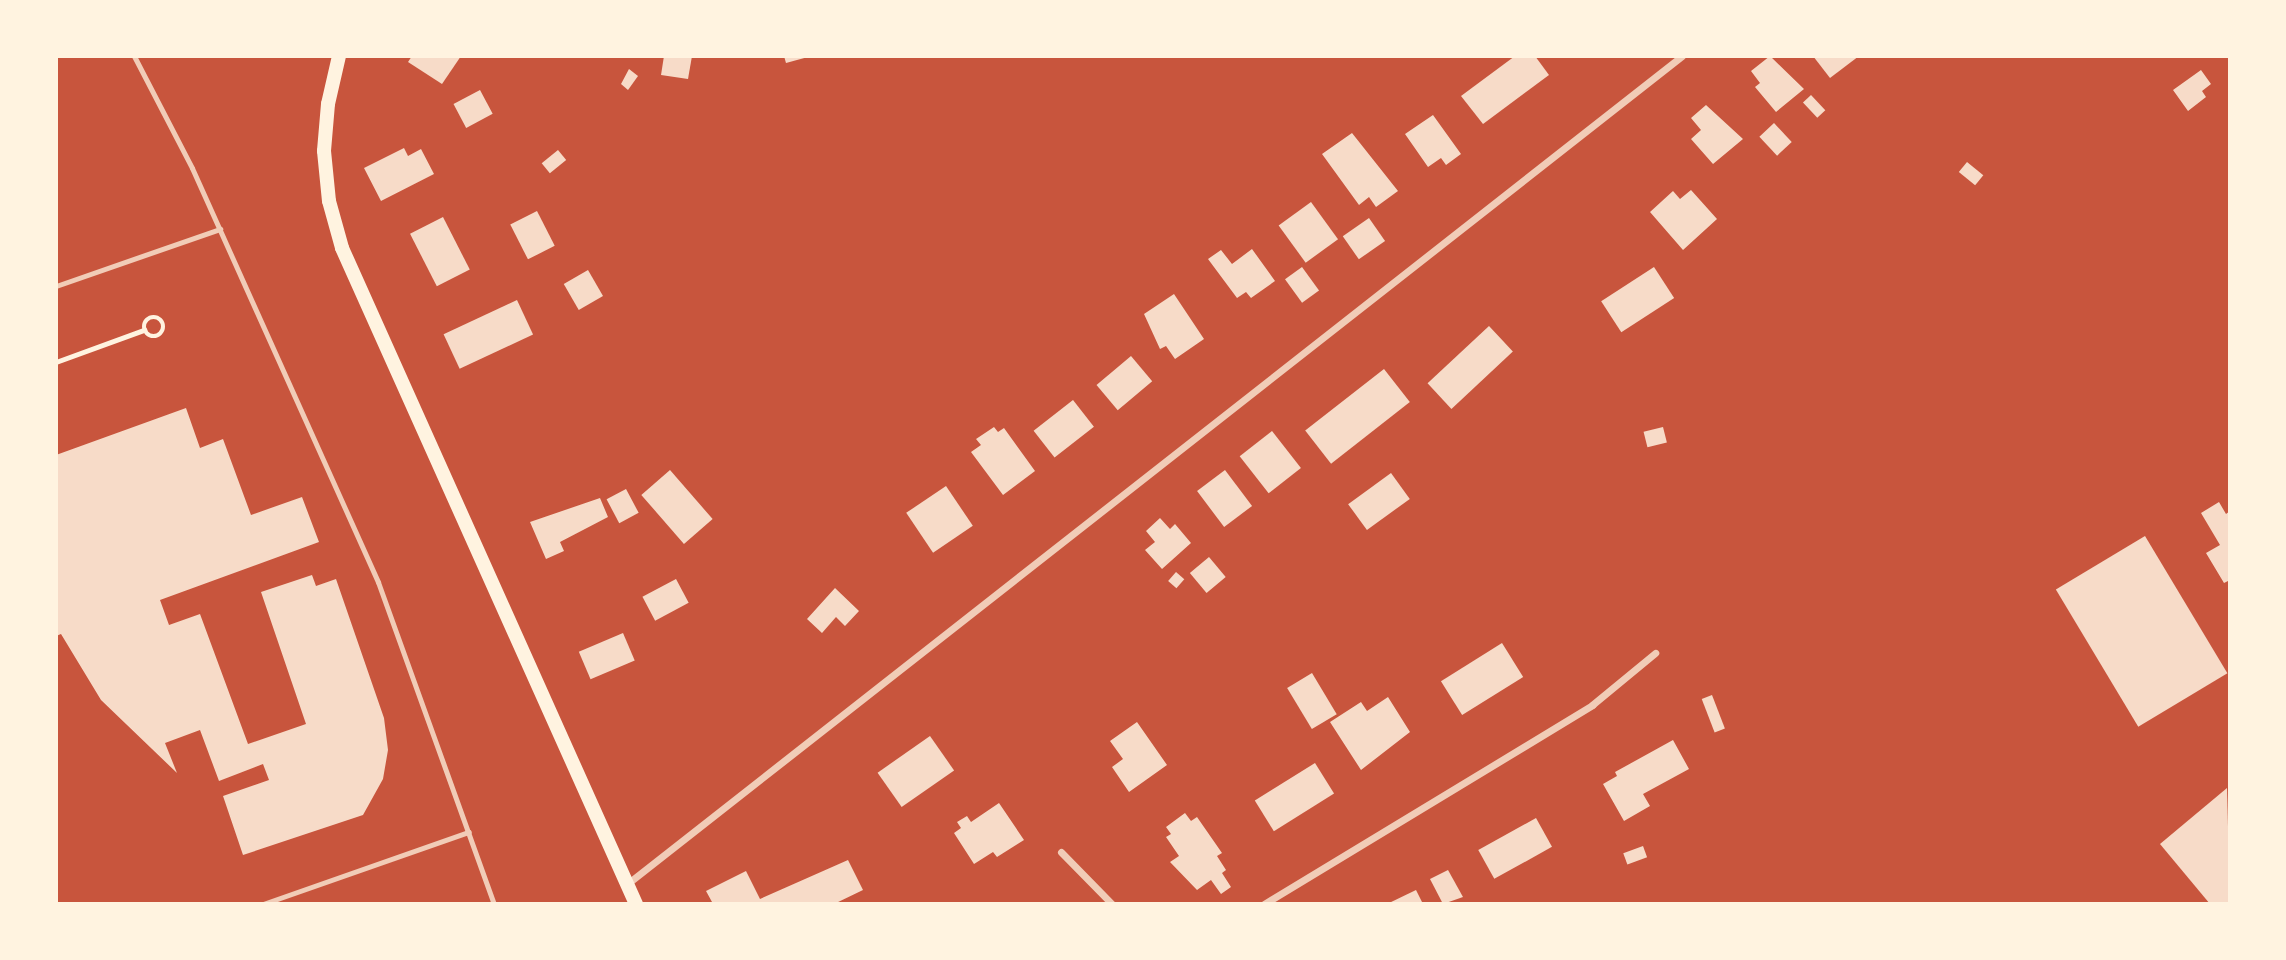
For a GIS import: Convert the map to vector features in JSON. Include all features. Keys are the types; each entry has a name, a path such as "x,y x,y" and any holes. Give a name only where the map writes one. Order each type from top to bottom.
{"main road":[{"path":"339,56 328,104 324,151 329,201 342,248 636,904"}],"street":[{"path":"626,884 1682,56"},
{"path":"1264,904 1592,705 1655,653"},
{"path":"1061,852 1112,904"}],"lane":[{"path":"134,56 220,229 402,641 494,904"},
{"path":"56,286 220,229"},
{"path":"263,904 469,832"}],"path":[{"path":"56,362 144,330 158,337 163,323 149,318 144,330"}],"building":[{"path":"412,56 461,56 442,84 408,62"},
{"path":"664,56 692,56 688,79 661,75"},
{"path":"784,56 807,56 808,57 786,63"},
{"path":"1515,56 1535,56 1549,75 1483,124 1461,96"},
{"path":"1770,56 1804,89 1776,112 1755,87 1760,83 1751,71"},
{"path":"1813,56 1859,56 1830,78"},
{"path":"629,69 638,76 628,90 621,84"},
{"path":"2201,70 2211,84 2202,91 2206,97 2188,111 2173,90"},
{"path":"480,90 493,114 466,128 454,104"},
{"path":"1811,95 1825,110 1817,118 1803,103"},
{"path":"1706,105 1743,139 1713,164 1691,139 1701,130 1691,118"},
{"path":"1433,115 1461,154 1446,165 1441,158 1428,167 1405,134"},
{"path":"1774,123 1792,142 1777,156 1759,137"},
{"path":"1352,133 1398,191 1376,207 1369,197 1359,205 1322,154"},
{"path":"404,148 408,156 421,149 434,174 381,201 364,168"},
{"path":"558,150 566,160 550,173 542,163"},
{"path":"1967,162 1983,175 1975,185 1959,172"},
{"path":"1691,190 1717,219 1683,250 1650,212 1673,191 1680,199"},
{"path":"1311,202 1338,239 1306,263 1279,226"},
{"path":"537,211 555,246 528,259 510,225"},
{"path":"443,217 470,270 437,286 410,234"},
{"path":"1369,218 1385,241 1359,259 1343,236"},
{"path":"1252,249 1275,281 1251,298 1246,292 1237,298 1208,259 1221,250 1232,264"},
{"path":"1302,267 1319,290 1302,303 1285,279"},
{"path":"1654,267 1674,298 1621,332 1601,301"},
{"path":"588,270 603,296 579,310 564,284"},
{"path":"1174,294 1204,339 1175,359 1166,346 1160,349 1144,314"},
{"path":"517,300 533,334 460,369 444,334"},
{"path":"1489,326 1513,352 1451,409 1428,383"},
{"path":"1131,356 1152,381 1118,410 1097,385"},
{"path":"1384,369 1410,402 1331,464 1305,431"},
{"path":"1073,400 1094,427 1055,458 1034,431"},
{"path":"186,408 200,448 223,439 251,515 302,497 319,542 160,600 169,625 200,614 248,744 306,724 261,592 312,575 316,586 336,579 384,718 388,750 383,779 363,815 243,855 223,796 269,780 263,764 219,781 200,730 165,743 177,773 101,700 61,634 56,636 56,455"},
{"path":"994,427 998,432 1004,428 1035,471 1003,495 971,452 981,445 976,439"},
{"path":"1663,427 1667,443 1647,447 1644,432"},
{"path":"1272,431 1301,468 1269,493 1240,456"},
{"path":"670,470 713,519 684,544 641,495"},
{"path":"1225,470 1252,506 1224,527 1197,491"},
{"path":"1391,473 1410,499 1367,530 1348,504"},
{"path":"946,486 973,526 933,553 906,513"},
{"path":"626,489 639,513 619,523 607,499"},
{"path":"600,498 608,517 560,542 564,551 546,559 530,522"},
{"path":"2219,502 2226,514 2230,511 2230,580 2224,583 2206,553 2220,545 2201,513"},
{"path":"1160,518 1170,529 1175,524 1191,543 1162,569 1145,550 1155,542 1146,531"},
{"path":"2145,536 2227,673 2138,727 2056,590"},
{"path":"1209,557 1226,577 1207,593 1190,573"},
{"path":"1176,572 1184,579 1176,588 1168,581"},
{"path":"676,579 689,603 655,621 642,597"},
{"path":"835,588 859,611 845,626 836,617 822,633 807,619"},
{"path":"623,633 635,661 591,679 579,652"},
{"path":"1502,643 1523,677 1462,715 1441,681"},
{"path":"1312,673 1337,714 1312,729 1287,688"},
{"path":"1712,695 1725,729 1715,733 1702,699"},
{"path":"1388,697 1410,732 1361,770 1330,722 1361,702 1367,711"},
{"path":"1137,722 1167,765 1129,792 1112,767 1123,759 1110,741"},
{"path":"930,736 954,770 902,807 878,773"},
{"path":"1673,740 1689,769 1643,794 1650,806 1624,821 1603,784 1617,776 1615,772"},
{"path":"1315,763 1334,794 1274,831 1255,801"},
{"path":"2227,788 2230,904 2210,904 2160,844"},
{"path":"999,803 1024,840 997,857 993,852 974,864 954,833 961,828 957,822 967,816 971,822"},
{"path":"1185,813 1191,821 1197,817 1222,853 1217,856 1226,870 1222,873 1231,887 1221,894 1211,880 1197,890 1170,862 1179,856 1166,837 1171,834 1166,827"},
{"path":"1536,818 1552,847 1494,879 1478,850"},
{"path":"1643,846 1647,857 1627,864 1623,853"},
{"path":"848,860 863,890 834,904 707,904 712,902 706,891 746,871 760,899"},
{"path":"1448,870 1463,897 1443,904 1430,879"},
{"path":"1416,890 1423,904 1387,904"}]}
